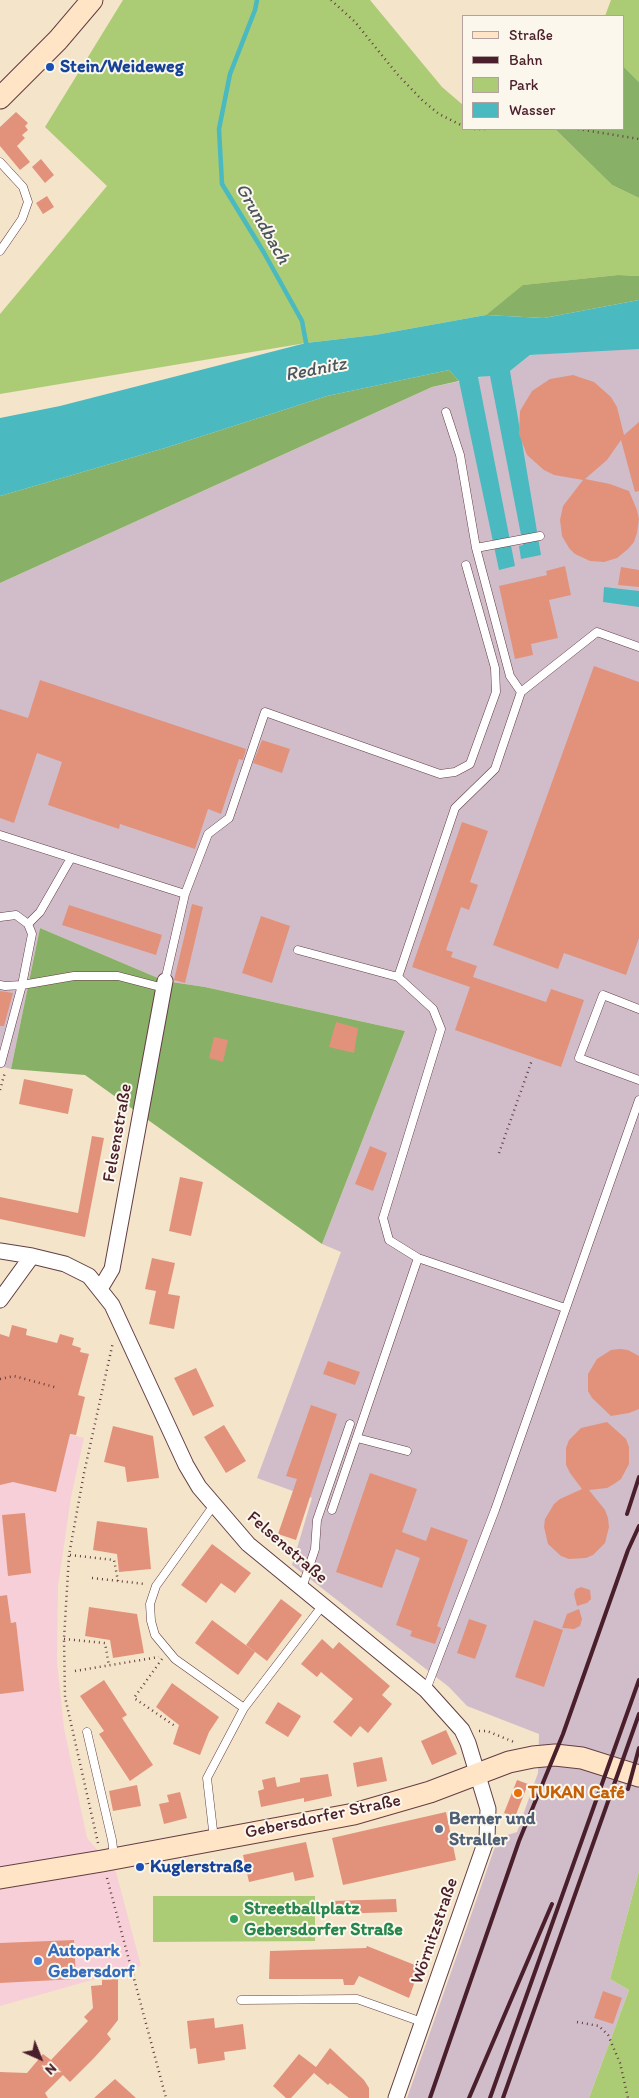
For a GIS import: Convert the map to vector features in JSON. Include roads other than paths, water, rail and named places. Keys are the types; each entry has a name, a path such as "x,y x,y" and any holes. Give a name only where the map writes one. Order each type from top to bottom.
{"main road":[{"path":"0,98 58,40 92,0"},
{"name":"Gebersdorfer Straße","path":"0,1878 108,1860 354,1814 430,1792 509,1762 532,1757 555,1755 588,1759 639,1776"}],"street":[{"name":"Felsenstraße","path":"100,1289 112,1269 165,984"},
{"name":"Felsenstraße","path":"0,1251 65,1264 89,1276 112,1305 186,1465 199,1487 248,1544 426,1690 462,1730 479,1774"},
{"path":"0,1300 32,1256"},
{"name":"Wörnitzstraße","path":"396,2098 487,1838 488,1809 479,1774"}],"lane":[{"path":"0,162 24,187 28,202 22,219 0,251"},
{"path":"446,412 460,454 476,548 510,676 521,692"},
{"path":"476,548 540,536"},
{"path":"0,985 22,985 74,976 118,976 165,984 185,894 208,834 229,818 265,712 440,774 455,772 470,764 496,692 496,684 495,668 466,565"},
{"path":"398,977 455,808 495,769 521,692 597,632 639,647"},
{"path":"0,835 185,894"},
{"path":"28,924 40,912 71,858"},
{"path":"0,917 16,915 28,924 32,934 22,985 1,1063"},
{"path":"298,950 398,977 433,1009 441,1029 383,1218 389,1240 418,1258 565,1308"},
{"path":"639,1009 603,995 579,1058 639,1080"},
{"path":"426,1690 494,1510 639,1100"},
{"path":"332,1510 418,1258"},
{"path":"302,1588 315,1549 317,1520 350,1424"},
{"path":"357,1438 407,1451"},
{"path":"214,1505 156,1586 150,1604 155,1635 174,1659 244,1708"},
{"path":"214,1840 207,1778 244,1708 323,1605"},
{"path":"87,1732 112,1840 108,1860"},
{"path":"241,2000 357,1998 422,2022"}],"water":[{"name":"Rednitz","path":"639,300 639,349 530,355 510,371 541,555 521,559 519,546 523,545 490,376 478,377 515,566 499,570 459,381 449,370 327,396 165,448 0,496 0,418 60,406 306,343 375,335 486,315 544,318"},
{"path":"604,587 639,591 639,607 603,602"}],"waterway":[{"name":"Grundbach","path":"257,0 255,10 230,74 219,129 222,184 263,251 302,321 307,348"}],"railway":[{"path":"627,1514 639,1477"},
{"path":"430,2098 519,1841 563,1734 628,1550 639,1526"},
{"path":"490,2098 639,1680"},
{"path":"503,2098 639,1714"},
{"path":"628,1789 639,1748"},
{"path":"469,2098 552,1904"}],"place":[{"name":"Stein/Weideweg","path":"50,67"},
{"name":"TUKAN Café","path":"518,1793"},
{"name":"Berner und Straller","path":"439,1829"},
{"name":"Kuglerstraße","path":"140,1867"},
{"name":"Streetballplatz Gebersdorfer Straße","path":"234,1919"},
{"name":"Autopark Gebersdorf","path":"38,1961"}]}
